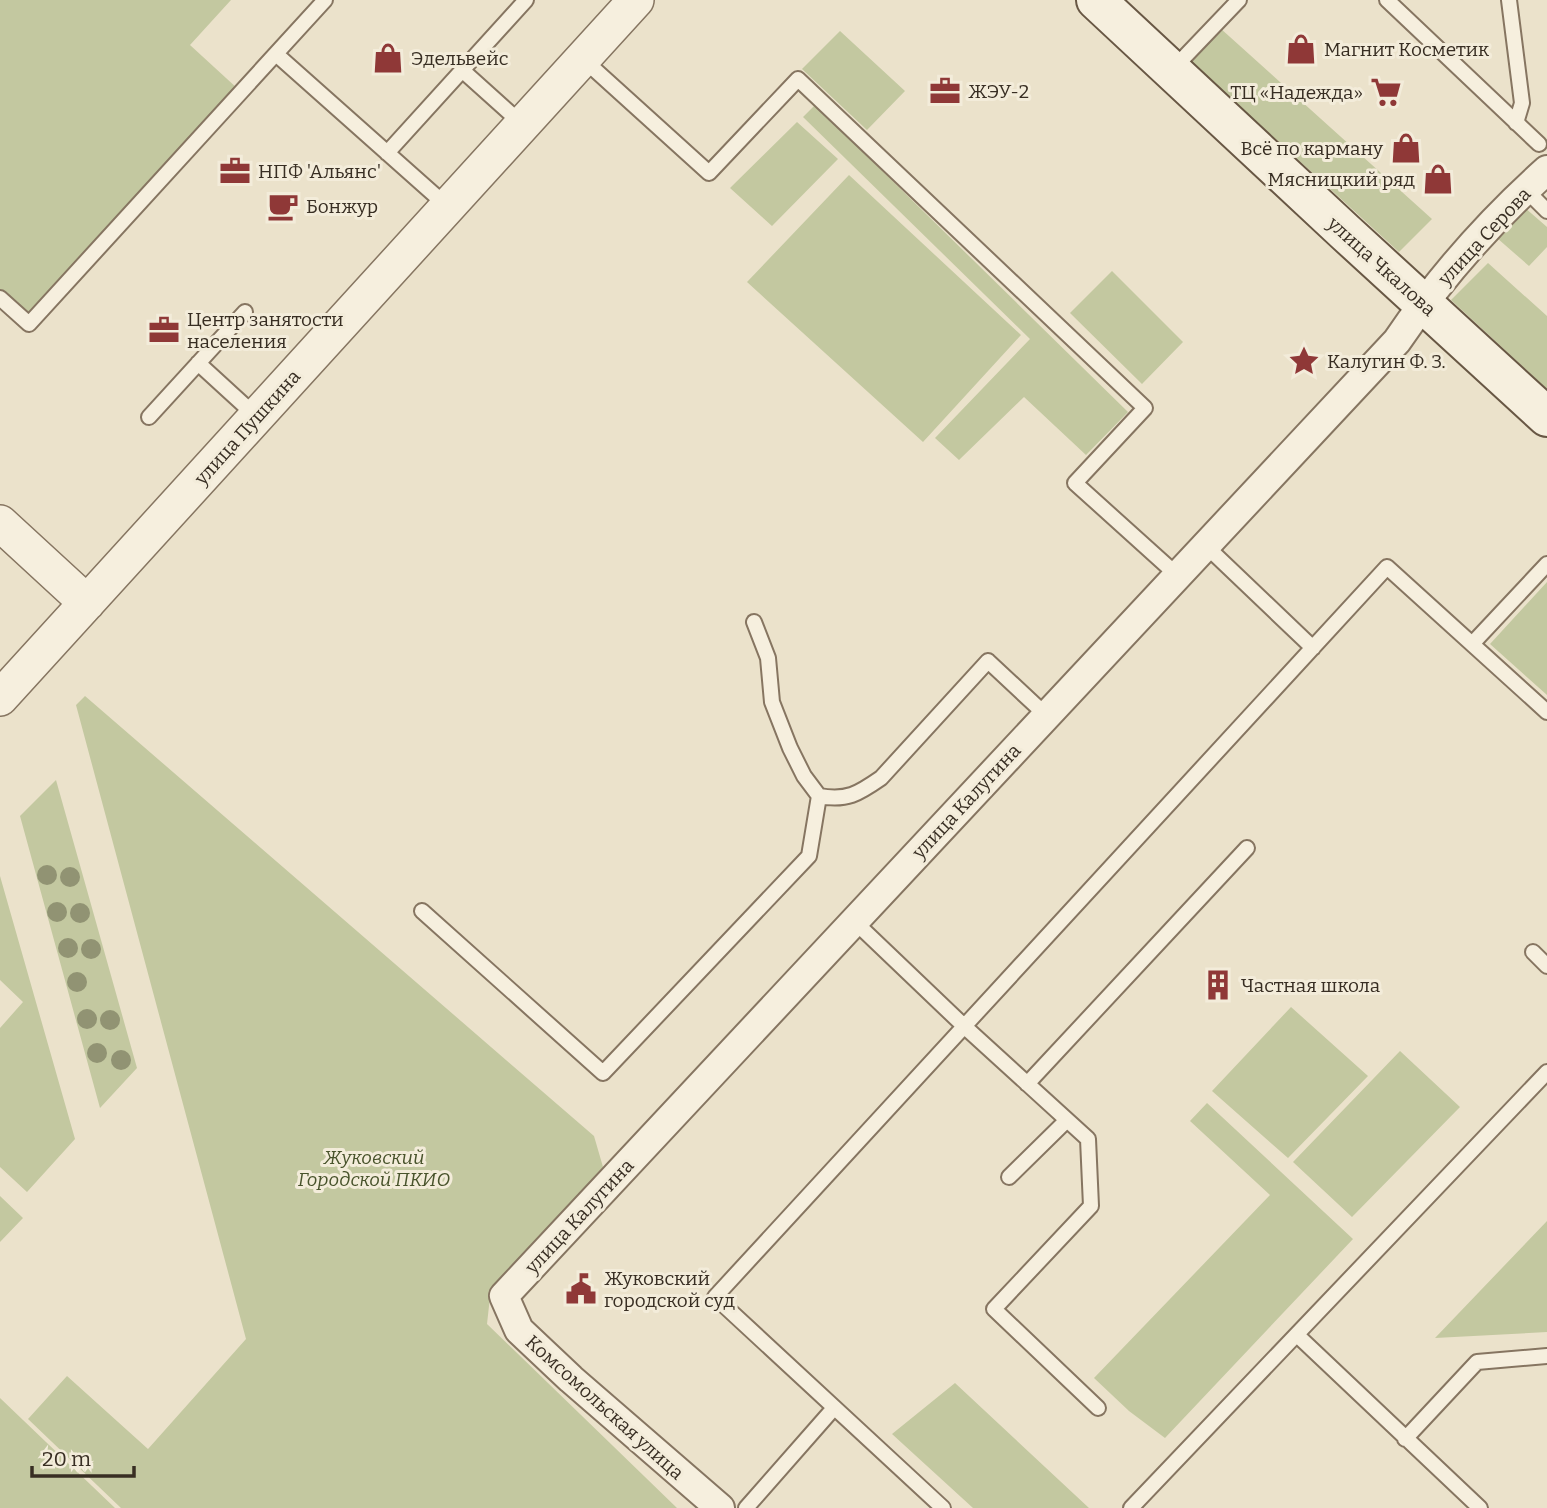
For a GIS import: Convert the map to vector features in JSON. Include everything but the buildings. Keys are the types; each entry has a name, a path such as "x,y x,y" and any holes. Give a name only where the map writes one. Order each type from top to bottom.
{"main road":[{"name":"улица Чкалова","path":"1109,4 1172,71 1547,417"}],"street":[{"name":"улица Пушкина","path":"0,698 636,0"},
{"name":"улица Серова","path":"1423,303 1525,190 1543,157"},
{"name":"улица Калугина","path":"504,1296 1397,341 1423,303"},
{"path":"0,523 87,603"},
{"name":"Комсомольская улица","path":"504,1296 519,1329 571,1379 720,1508"}],"lane":[{"path":"0,298 29,324 325,0"},
{"path":"387,153 526,0"},
{"path":"1172,71 1239,0"},
{"path":"1387,0 1516,123 1543,157"},
{"path":"1509,0 1522,103 1516,123"},
{"path":"276,54 448,207"},
{"path":"583,59 709,173 798,79 1145,408 1075,483 1177,575"},
{"path":"463,70 523,125"},
{"path":"1525,190 1547,211"},
{"path":"149,416 245,312"},
{"path":"198,363 257,416"},
{"path":"1205,545 1313,648"},
{"path":"1472,644 1547,564"},
{"path":"943,1508 715,1297 1387,567 1547,712"},
{"path":"754,622 768,658 772,702 794,758 819,796 839,799 860,792 881,778 988,661 1047,716"},
{"path":"422,911 603,1073 809,856 819,796"},
{"path":"1027,1084 1248,848"},
{"path":"854,921 1088,1139 1091,1206 994,1309 1098,1408"},
{"path":"1533,953 1547,966"},
{"path":"1130,1508 1547,1072"},
{"path":"1009,1178 1067,1120"},
{"path":"1297,1335 1480,1508"},
{"path":"1405,1439 1477,1362 1547,1356"},
{"path":"746,1508 834,1408"}],"green space":[{"path":"0,0 231,0 190,45 238,89 28,317 0,291"},
{"path":"1220,28 1432,219 1399,252 1189,60"},
{"path":"840,31 905,91 867,130 802,69"},
{"path":"815,105 1128,412 1086,455 1024,397 959,460 935,438 1030,339 803,117"},
{"path":"797,122 838,159 772,226 730,188"},
{"path":"849,175 1021,335 923,442 747,282"},
{"path":"1524,207 1547,227 1547,247 1529,266 1497,238"},
{"path":"1488,263 1547,316 1547,389 1451,300"},
{"path":"1112,271 1183,342 1142,384 1070,313"},
{"path":"1547,582 1547,695 1490,644"},
{"name":"Жуковский Городской ПКИО","path":"85,696 594,1136 603,1167 491,1288 487,1324 677,1508 121,1508 28,1419 67,1376 148,1449 246,1339 76,705"},
{"path":"56,780 137,1068 100,1108 20,816"},
{"path":"0,876 75,1139 27,1192 0,1167 0,1028 23,1002 0,980"},
{"path":"1291,1007 1368,1076 1288,1158 1212,1091"},
{"path":"1400,1051 1460,1107 1352,1217 1293,1162"},
{"path":"1207,1103 1353,1239 1165,1438 1129,1411 1094,1378 1270,1195 1190,1121"},
{"path":"0,1196 23,1218 0,1242"},
{"path":"1547,1221 1547,1332 1435,1338"},
{"path":"955,1383 1089,1508 973,1508 892,1434"},
{"path":"0,1398 115,1508 0,1508"}],"place":[{"name":"Магнит Косметик","path":"1301,49"},
{"name":"Эдельвейс","path":"388,58"},
{"name":"ЖЭУ-2","path":"945,91"},
{"name":"ТЦ «Надежда»","path":"1386,92"},
{"name":"Всё по карману","path":"1406,148"},
{"name":"НПФ 'Альянс'","path":"235,171"},
{"name":"Мясницкий ряд","path":"1438,179"},
{"name":"Бонжур","path":"283,206"},
{"name":"Центр занятости населения","path":"164,330"},
{"name":"Калугин Ф. З.","path":"1304,361"},
{"name":"Частная школа","path":"1218,985"},
{"name":"Жуковский городской суд","path":"581,1289"}]}
